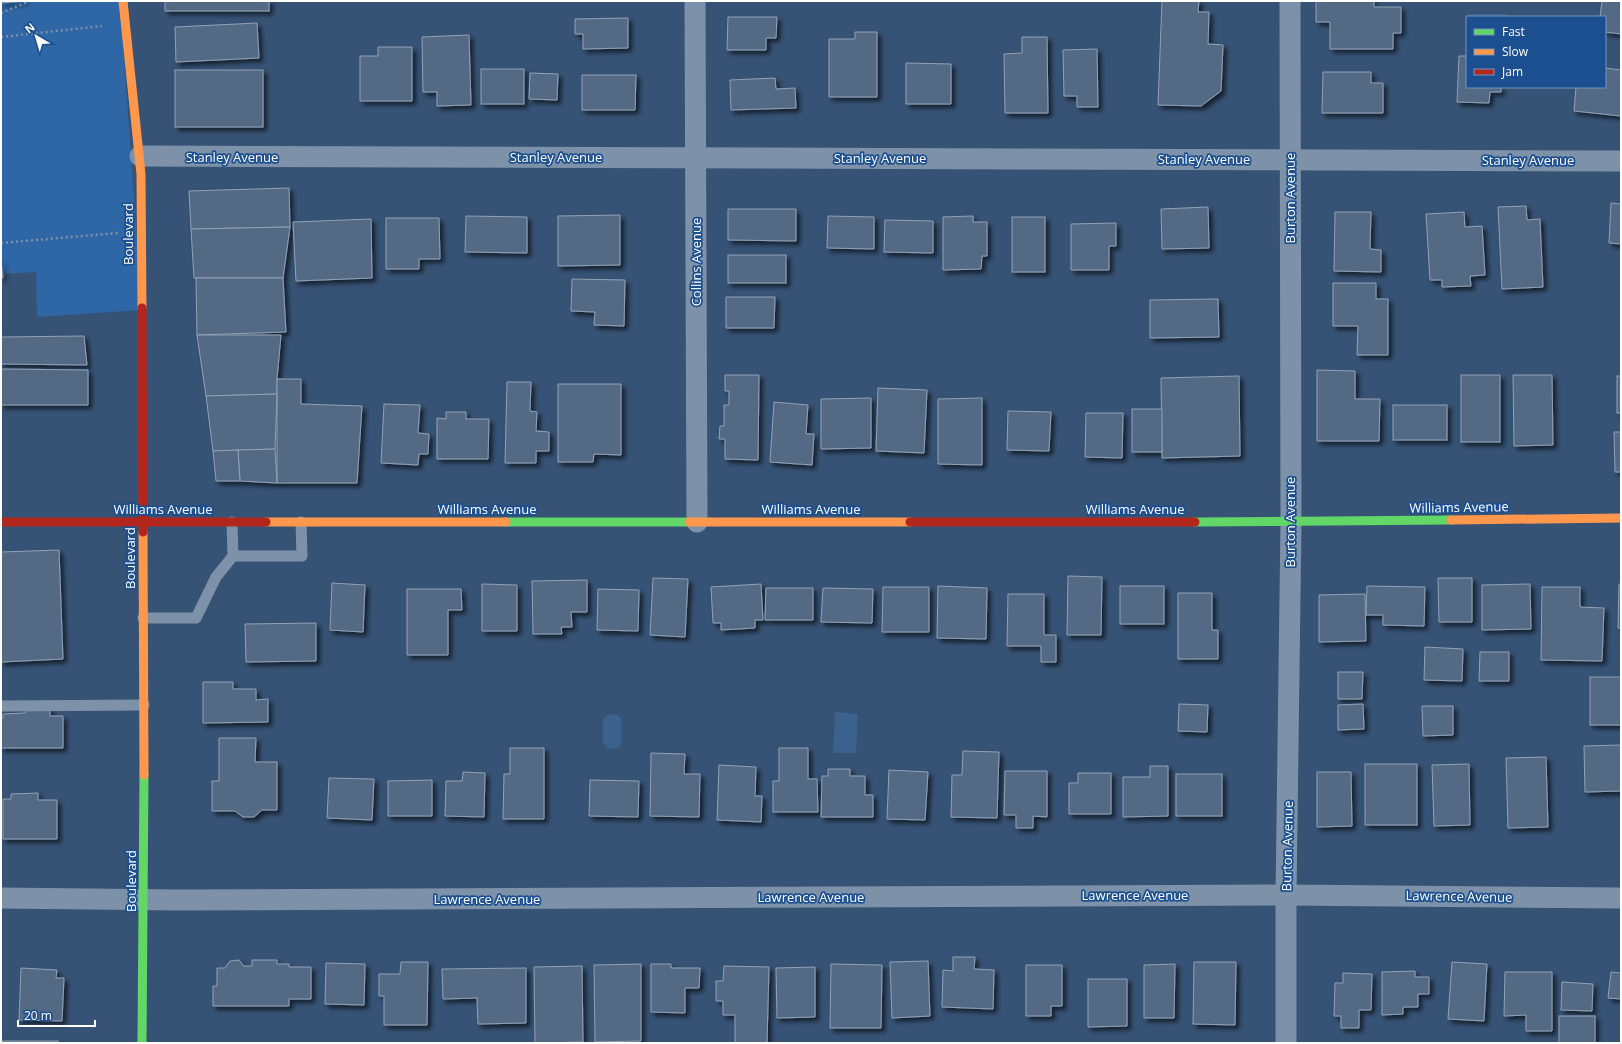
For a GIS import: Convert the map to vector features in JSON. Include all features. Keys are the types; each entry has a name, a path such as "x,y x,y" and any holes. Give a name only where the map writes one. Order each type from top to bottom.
{"street":[{"name":"Boulevard","path":"123,1 141,174 144,705 142,1043"},
{"name":"Collins Avenue","path":"695,1 697,522"},
{"name":"Burton Avenue","path":"1286,1043 1290,522 1290,1"},
{"name":"Stanley Avenue","path":"140,156 1621,161"},
{"name":"Williams Avenue","path":"1,522 1290,522 1621,518"},
{"name":"Lawrence Avenue","path":"1,898 144,900 1286,895 1621,898"}],"lane":[{"path":"143,618 196,618 216,577 233,556 232,522"},
{"path":"233,556 302,556 301,522"},
{"path":"1,706 144,705"}],"path":[{"path":"1,12 25,3 25,1"},
{"path":"1,37 125,23"},
{"path":"1,243 141,231"},
{"path":"1,269 3,278"}],"shaded area":[{"path":"26,1 120,1 142,310 37,317 36,272 1,274 1,3"},
{"path":"1468,14 1509,14 1509,16 1468,16"},
{"path":"835,712 858,714 856,753 833,753"},
{"path":"616,714 621,718 622,742 618,748 608,749 603,743 603,719 608,715"}],"building":[{"path":"1,1 26,1 1,3"},
{"path":"165,1 269,1 269,11 165,11"},
{"path":"1162,1 1199,1 1198,12 1209,12 1208,44 1223,45 1221,91 1201,106 1158,105"},
{"path":"1316,1 1374,1 1374,7 1401,7 1401,33 1393,33 1393,49 1330,49 1330,22 1316,22"},
{"path":"1602,1 1621,1 1621,34 1606,32 1606,16 1600,16"},
{"path":"728,17 777,17 776,38 766,38 766,50 727,50"},
{"path":"628,18 628,48 583,49 583,34 575,34 575,19"},
{"path":"257,23 259,58 176,62 175,27"},
{"path":"855,32 877,32 877,97 829,97 829,39 855,39"},
{"path":"469,35 471,105 437,106 437,92 423,92 422,37"},
{"path":"1022,37 1047,37 1048,113 1005,113 1004,54 1022,53"},
{"path":"378,47 412,47 412,101 360,101 360,56 378,56"},
{"path":"1097,49 1098,107 1077,107 1077,96 1064,96 1063,50"},
{"path":"1459,56 1466,56 1466,88 1501,88 1501,92 1490,92 1489,103 1457,102"},
{"path":"906,63 951,64 951,104 906,104"},
{"path":"1606,68 1621,70 1621,116 1574,111 1576,88 1606,88"},
{"path":"481,69 524,69 524,104 481,104"},
{"path":"175,70 263,70 263,127 175,127"},
{"path":"1323,72 1371,72 1371,83 1383,83 1383,113 1322,113"},
{"path":"530,73 558,74 557,100 529,99"},
{"path":"582,75 636,75 635,110 582,110"},
{"path":"775,78 776,89 795,88 796,108 731,110 730,80"},
{"path":"289,188 290,227 191,229 189,191"},
{"path":"1611,203 1621,204 1621,244 1609,243"},
{"path":"1526,206 1527,220 1540,219 1543,287 1502,289 1498,207"},
{"path":"1208,207 1209,248 1162,249 1161,209"},
{"path":"728,209 796,209 796,241 728,240"},
{"path":"1335,212 1371,212 1370,249 1381,250 1381,272 1334,271"},
{"path":"1464,212 1465,227 1482,226 1485,275 1470,276 1471,286 1442,287 1442,280 1430,280 1426,214"},
{"path":"620,215 620,265 558,266 558,216"},
{"path":"466,216 527,217 527,253 465,252"},
{"path":"828,216 874,217 874,249 827,248"},
{"path":"973,216 973,222 987,222 987,256 982,256 981,269 943,270 943,217"},
{"path":"1012,217 1045,217 1045,272 1012,272"},
{"path":"386,218 439,218 440,259 419,259 419,269 386,269"},
{"path":"371,219 372,278 296,281 293,222"},
{"path":"885,220 933,221 933,253 884,252"},
{"path":"1116,223 1116,246 1109,246 1109,270 1071,270 1071,224"},
{"path":"290,227 283,278 194,278 191,229"},
{"path":"728,255 786,255 786,283 728,283"},
{"path":"1,261 3,278 1,278"},
{"path":"196,278 283,278 286,332 197,335"},
{"path":"572,279 625,280 624,326 594,325 595,312 571,311"},
{"path":"1333,283 1376,283 1376,299 1388,299 1388,355 1357,355 1358,326 1333,326"},
{"path":"726,297 775,297 774,328 726,328"},
{"path":"1218,299 1219,337 1150,338 1150,300"},
{"path":"197,335 281,335 277,394 206,396"},
{"path":"84,336 87,365 1,364 1,337"},
{"path":"1,369 88,370 88,405 1,405"},
{"path":"1317,370 1355,371 1355,399 1380,399 1379,441 1317,441"},
{"path":"725,375 759,375 758,460 725,459 725,439 719,439 720,426 724,426 724,405 729,405 729,391 725,391"},
{"path":"1461,375 1500,375 1500,442 1461,442"},
{"path":"1513,375 1552,375 1553,445 1514,446"},
{"path":"1239,376 1240,456 1162,458 1161,378"},
{"path":"1617,376 1621,376 1621,413 1617,413"},
{"path":"277,379 301,379 301,404 362,406 357,483 277,483"},
{"path":"507,382 531,382 530,411 537,412 536,431 549,432 549,451 536,451 536,463 505,463"},
{"path":"558,384 621,384 621,455 594,454 593,462 558,462"},
{"path":"878,388 927,390 924,453 876,451"},
{"path":"277,394 275,449 213,451 206,396"},
{"path":"871,398 871,448 821,449 821,399"},
{"path":"982,398 982,465 938,464 938,399"},
{"path":"774,402 808,405 806,434 814,434 812,465 770,462"},
{"path":"384,404 420,405 418,433 429,434 428,454 419,454 418,465 381,463"},
{"path":"1393,405 1447,405 1447,440 1393,440"},
{"path":"1132,409 1162,409 1162,452 1132,452"},
{"path":"1008,411 1051,412 1049,451 1007,450"},
{"path":"446,412 466,412 466,419 489,419 488,459 437,459 437,418 446,419"},
{"path":"1086,413 1123,413 1122,458 1085,457"},
{"path":"1614,432 1621,432 1621,472 1615,472"},
{"path":"275,449 277,483 240,481 238,450"},
{"path":"238,450 240,481 216,481 213,451"},
{"path":"59,550 63,659 1,662 1,552"},
{"path":"1068,576 1102,577 1101,635 1067,635"},
{"path":"653,578 688,579 685,637 650,635"},
{"path":"1438,578 1472,578 1472,622 1439,622"},
{"path":"587,580 587,612 571,612 572,627 561,627 562,634 533,634 532,581"},
{"path":"332,583 365,585 363,632 330,630"},
{"path":"482,584 517,585 517,631 482,631"},
{"path":"761,584 763,620 755,620 755,628 721,630 721,623 713,623 711,587"},
{"path":"1530,584 1531,629 1482,630 1482,585"},
{"path":"1619,584 1621,584 1621,629 1618,628"},
{"path":"938,586 987,588 986,639 937,638"},
{"path":"1120,586 1164,586 1164,624 1120,624"},
{"path":"1367,586 1425,587 1424,626 1383,625 1383,615 1366,615"},
{"path":"883,587 929,587 929,632 882,632"},
{"path":"1542,587 1580,587 1580,607 1604,608 1602,661 1541,660"},
{"path":"766,588 813,588 813,620 765,620"},
{"path":"823,588 873,589 872,623 821,622"},
{"path":"407,589 461,589 462,610 448,610 448,655 407,655"},
{"path":"598,589 639,590 638,631 597,630"},
{"path":"1178,593 1212,593 1212,630 1218,630 1218,659 1178,659"},
{"path":"1008,594 1044,594 1044,635 1056,635 1056,662 1041,662 1041,646 1007,646"},
{"path":"1365,594 1366,641 1319,642 1319,595"},
{"path":"316,623 316,661 246,662 245,624"},
{"path":"1425,647 1463,649 1462,681 1424,680"},
{"path":"1480,652 1509,652 1509,681 1479,681"},
{"path":"1338,672 1363,672 1362,699 1338,699"},
{"path":"1590,677 1621,677 1621,725 1590,725"},
{"path":"203,682 233,682 233,689 256,689 256,700 268,699 268,722 203,723"},
{"path":"1179,704 1208,705 1207,732 1178,731"},
{"path":"1363,704 1364,729 1338,730 1338,705"},
{"path":"1422,706 1453,706 1453,735 1423,736"},
{"path":"26,708 50,708 50,716 63,716 63,748 1,748 1,718 3,718 3,714 25,713"},
{"path":"219,738 256,738 255,762 277,762 277,810 262,810 254,817 243,817 235,811 212,811 212,781 219,781"},
{"path":"1621,745 1621,791 1585,792 1584,746"},
{"path":"510,748 544,748 544,819 503,819 504,774 510,774"},
{"path":"779,748 808,748 808,779 817,779 818,812 773,812 773,781 779,781"},
{"path":"963,751 999,752 997,818 951,817 952,775 962,775"},
{"path":"651,753 685,754 684,774 700,774 699,817 650,816"},
{"path":"1546,757 1548,827 1508,828 1506,758"},
{"path":"1365,764 1417,764 1417,825 1365,825"},
{"path":"1469,764 1470,825 1434,826 1432,765"},
{"path":"719,765 756,767 755,796 762,796 761,822 717,820"},
{"path":"1150,766 1168,766 1168,816 1123,817 1123,777 1150,777"},
{"path":"828,769 850,769 850,776 865,776 865,795 873,795 873,817 821,817 822,776 828,776"},
{"path":"889,770 928,772 925,820 887,819"},
{"path":"1005,771 1047,771 1047,817 1033,816 1033,828 1016,828 1016,815 1004,815"},
{"path":"463,772 485,773 484,817 445,816 446,781 462,781"},
{"path":"1317,772 1351,772 1352,826 1317,827"},
{"path":"1078,773 1111,773 1111,814 1069,814 1069,783 1078,783"},
{"path":"1176,774 1222,774 1222,816 1176,816"},
{"path":"329,778 374,779 372,820 327,818"},
{"path":"432,780 432,816 388,816 388,781"},
{"path":"590,780 639,781 638,817 589,816"},
{"path":"38,793 38,800 57,800 57,839 3,839 3,799 11,799 11,794"},
{"path":"953,957 975,957 974,969 994,970 993,1009 942,1007 943,970 953,971"},
{"path":"239,960 244,966 252,966 252,960 277,960 277,964 289,964 289,967 311,967 311,999 289,999 289,1006 213,1006 213,986 217,986 217,968 225,968 230,961"},
{"path":"928,961 930,1016 892,1018 890,962"},
{"path":"401,962 428,962 427,1025 384,1025 384,996 379,996 379,974 400,974"},
{"path":"1194,962 1236,962 1235,1025 1193,1024"},
{"path":"1452,962 1487,964 1484,1021 1448,1019"},
{"path":"326,963 365,964 364,1005 325,1004"},
{"path":"641,964 641,1041 595,1042 594,965"},
{"path":"651,964 671,964 671,968 700,968 699,988 685,988 685,1013 651,1012"},
{"path":"831,964 882,965 881,1028 830,1028"},
{"path":"1175,964 1174,1018 1144,1018 1144,965"},
{"path":"1026,965 1062,965 1062,1006 1051,1006 1051,1016 1026,1016"},
{"path":"582,966 583,1042 535,1043 534,967"},
{"path":"724,966 769,967 767,1043 735,1043 735,1015 723,1015 723,1001 716,1001 716,981 723,981"},
{"path":"815,967 815,1017 777,1018 776,968"},
{"path":"21,968 57,970 56,978 64,978 62,1021 19,1020"},
{"path":"526,968 526,1023 478,1024 477,998 443,999 442,969"},
{"path":"1415,971 1415,977 1429,977 1429,994 1418,994 1418,1007 1403,1007 1403,1014 1382,1015 1382,972"},
{"path":"1505,972 1552,972 1552,1031 1526,1031 1526,1015 1504,1016"},
{"path":"1611,972 1621,973 1621,999 1608,998"},
{"path":"1343,973 1372,974 1371,1010 1359,1010 1359,1028 1341,1028 1341,1016 1334,1016 1335,983 1343,983"},
{"path":"1088,979 1127,979 1127,1026 1088,1027"},
{"path":"1562,982 1593,984 1592,1011 1561,1010"},
{"path":"1559,1016 1595,1016 1595,1043 1559,1043"},
{"path":"1,1041 58,1041 58,1043 1,1043"}],"traffic: fast":[{"path":"1195,522 1451,520"},
{"path":"506,522 689,522"},
{"path":"142,1043 144,775"}],"traffic: slow":[{"path":"123,1 141,174 142,308"},
{"path":"1451,520 1621,518"},
{"path":"266,522 506,522"},
{"path":"689,522 910,522"},
{"path":"143,532 144,775"}],"traffic: jam":[{"path":"142,308 143,532"},
{"path":"1,522 266,522"},
{"path":"910,522 1195,522"}]}
